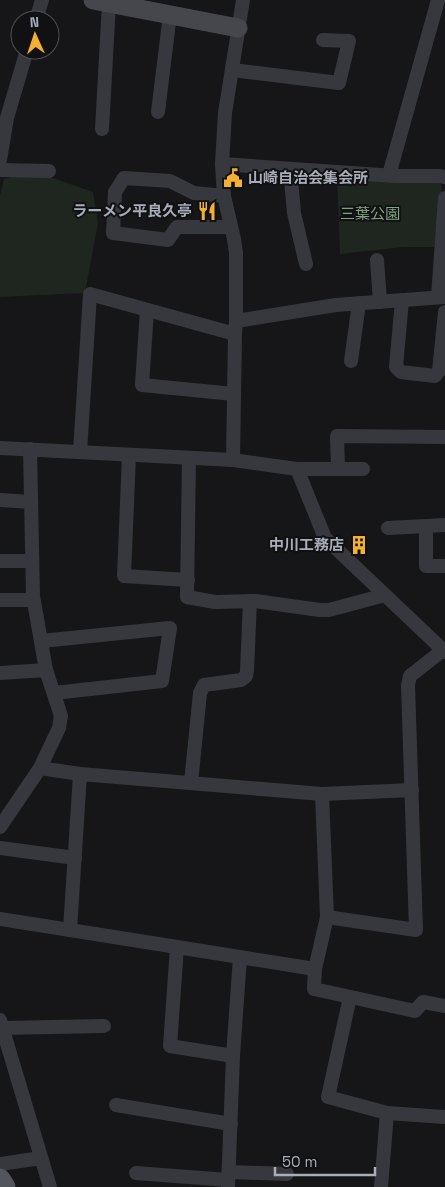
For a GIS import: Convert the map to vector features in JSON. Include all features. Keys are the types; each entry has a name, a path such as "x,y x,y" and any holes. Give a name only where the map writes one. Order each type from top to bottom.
{"main road":[{"path":"0,1179 5,1187"}],"street":[{"path":"233,460 236,253 224,196 222,164 225,113 243,0"},
{"path":"389,175 438,0"},
{"path":"102,129 98,1 238,28"},
{"path":"158,112 170,14"},
{"path":"232,70 340,83 349,42 323,40"},
{"path":"0,160 4,117 24,60"},
{"path":"222,164 445,177"},
{"path":"290,169 294,213 306,264"},
{"path":"0,170 48,171"},
{"path":"224,196 194,193 170,181 124,178 115,192 113,234 168,240 177,228 230,227"},
{"path":"80,452 90,294 146,310 235,328 336,305 442,297 445,198"},
{"path":"377,260 380,302"},
{"path":"402,300 396,367 401,372 435,376 439,371 445,312"},
{"path":"351,361 360,303"},
{"path":"146,310 142,385 234,394"},
{"path":"338,469 337,436 445,436"},
{"path":"0,448 233,460 296,469 363,469"},
{"path":"0,827 40,768 59,728 61,716 46,670 33,600 30,449"},
{"path":"128,455 124,576 188,580"},
{"path":"189,458 187,598 215,602 250,601 329,610 385,595"},
{"path":"296,469 325,538 444,651 410,676 408,686 416,930 327,917"},
{"path":"0,500 31,502"},
{"path":"388,528 445,525"},
{"path":"426,526 426,566 445,566"},
{"path":"0,562 32,562"},
{"path":"0,600 33,600"},
{"path":"191,783 200,693 204,686 241,680 246,676 250,601"},
{"path":"41,641 170,628 162,681 54,693"},
{"path":"0,673 46,670"},
{"path":"40,768 80,774 322,794 412,790"},
{"path":"70,930 80,774"},
{"path":"322,794 327,917 315,969 314,989 415,1011 423,1002 445,1006"},
{"path":"0,848 75,858"},
{"path":"0,919 315,969"},
{"path":"177,947 170,1046 233,1056"},
{"path":"228,1180 233,1056 240,957"},
{"path":"350,997 328,1097 387,1113 445,1117"},
{"path":"50,1187 1,1024 104,1026"},
{"path":"116,1105 231,1124"},
{"path":"381,1187 387,1113"},
{"path":"0,1164 41,1158"},
{"path":"136,1173 228,1180 287,1174"}],"green space":[{"path":"33,171 93,192 98,223 86,287 83,293 0,297 0,195 4,179"},
{"name":"三葉公園","path":"337,176 436,180 442,185 438,247 403,247 340,254"}],"place":[{"name":"山崎自治会集会所","path":"233,178"},
{"name":"ラーメン平良久亭","path":"207,211"},
{"name":"中川工務店","path":"359,545"}]}
